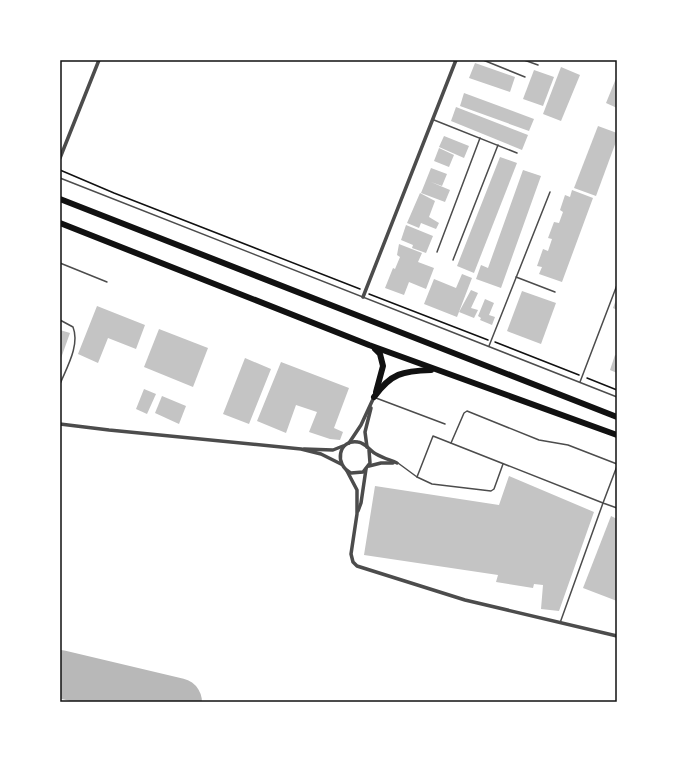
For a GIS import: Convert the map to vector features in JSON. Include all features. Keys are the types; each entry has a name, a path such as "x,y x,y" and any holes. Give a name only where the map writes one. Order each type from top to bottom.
{"highway":[{"path":"60,199 617,417"},
{"path":"60,223 369,345 617,435"},
{"path":"369,345 380,354 383,366 374,399"},
{"path":"374,399 389,379 401,373 435,370"}],"street":[{"path":"60,158 99,60"},
{"path":"363,297 456,60"},
{"path":"341,464 340,456 361,425 374,399"},
{"path":"357,514 361,503 367,468 371,458 365,432 374,399"},
{"path":"60,424 301,449 321,454 341,464 347,471 357,490 357,514 351,554 353,562 357,566 465,600 617,636"},
{"path":"301,449 313,448 333,450 347,444 360,443 368,449 397,463"},
{"path":"347,471 355,474 381,463 397,463"}],"lane":[{"path":"483,60 525,77"},
{"path":"524,60 538,65"},
{"path":"432,120 517,153"},
{"path":"437,252 480,138"},
{"path":"453,260 498,145"},
{"path":"60,178 617,397"},
{"path":"489,346 550,192"},
{"path":"60,263 107,282"},
{"path":"516,277 555,292"},
{"path":"580,382 617,285"},
{"path":"60,320 74,327 76,334 75,344 60,384"},
{"path":"374,399 445,424"},
{"path":"451,444 464,414 467,411 539,440 568,445 617,464"},
{"path":"418,477 432,436 617,508"},
{"path":"397,463 418,477 432,484 491,491 494,488 503,464"},
{"path":"560,623 617,466"}],"path":[{"path":"60,170 66,171 68,174 365,292 617,390"}],"building":[{"path":"475,63 515,77 510,92 469,78"},
{"path":"561,67 580,75 561,121 543,114"},
{"path":"534,70 554,77 543,106 523,99"},
{"path":"617,76 617,108 606,103"},
{"path":"464,93 534,119 529,131 460,106"},
{"path":"456,107 528,135 522,150 451,121"},
{"path":"598,126 617,133 617,139 596,196 574,188"},
{"path":"444,136 469,146 464,158 439,147"},
{"path":"439,148 454,155 449,167 434,161"},
{"path":"500,157 517,163 474,273 457,266"},
{"path":"431,168 447,174 442,186 431,182 450,190 445,202 421,193"},
{"path":"523,170 541,176 501,288 476,279 481,265 488,268"},
{"path":"572,190 593,198 562,282 539,274 542,267 537,266 543,249 548,251 552,239 548,238 554,222 559,223 563,212 560,210 565,195 570,197"},
{"path":"420,193 435,201 429,217 439,223 436,229 421,223 419,228 407,223"},
{"path":"406,225 433,236 426,253 412,248 413,245 401,240"},
{"path":"399,244 422,253 418,262 434,268 426,289 409,282 404,295 385,288 393,268 395,269 400,257 397,255"},
{"path":"462,274 472,278 457,317 424,304 434,279 456,288"},
{"path":"471,290 478,293 471,308 478,310 474,318 459,312"},
{"path":"522,291 556,303 541,344 507,331"},
{"path":"617,297 617,310 613,308"},
{"path":"485,299 494,303 489,315 495,317 492,325 480,320 481,318 478,316"},
{"path":"97,306 145,325 136,349 108,338 98,363 78,354"},
{"path":"159,329 208,348 193,387 144,367"},
{"path":"60,330 70,333 60,361"},
{"path":"615,355 617,356 617,373 610,370"},
{"path":"245,358 271,369 249,424 223,414"},
{"path":"281,362 349,388 334,428 343,432 340,440 330,439 309,432 317,412 296,405 286,433 257,421"},
{"path":"144,389 156,394 147,414 136,409"},
{"path":"162,396 186,406 179,424 155,413"},
{"path":"509,476 594,512 559,611 541,609 543,585 534,584 533,588 496,582 498,575 364,555 375,486 499,505"},
{"path":"611,516 617,519 617,601 583,588"}],"runway":[{"path":"60,674 178,702"}]}
